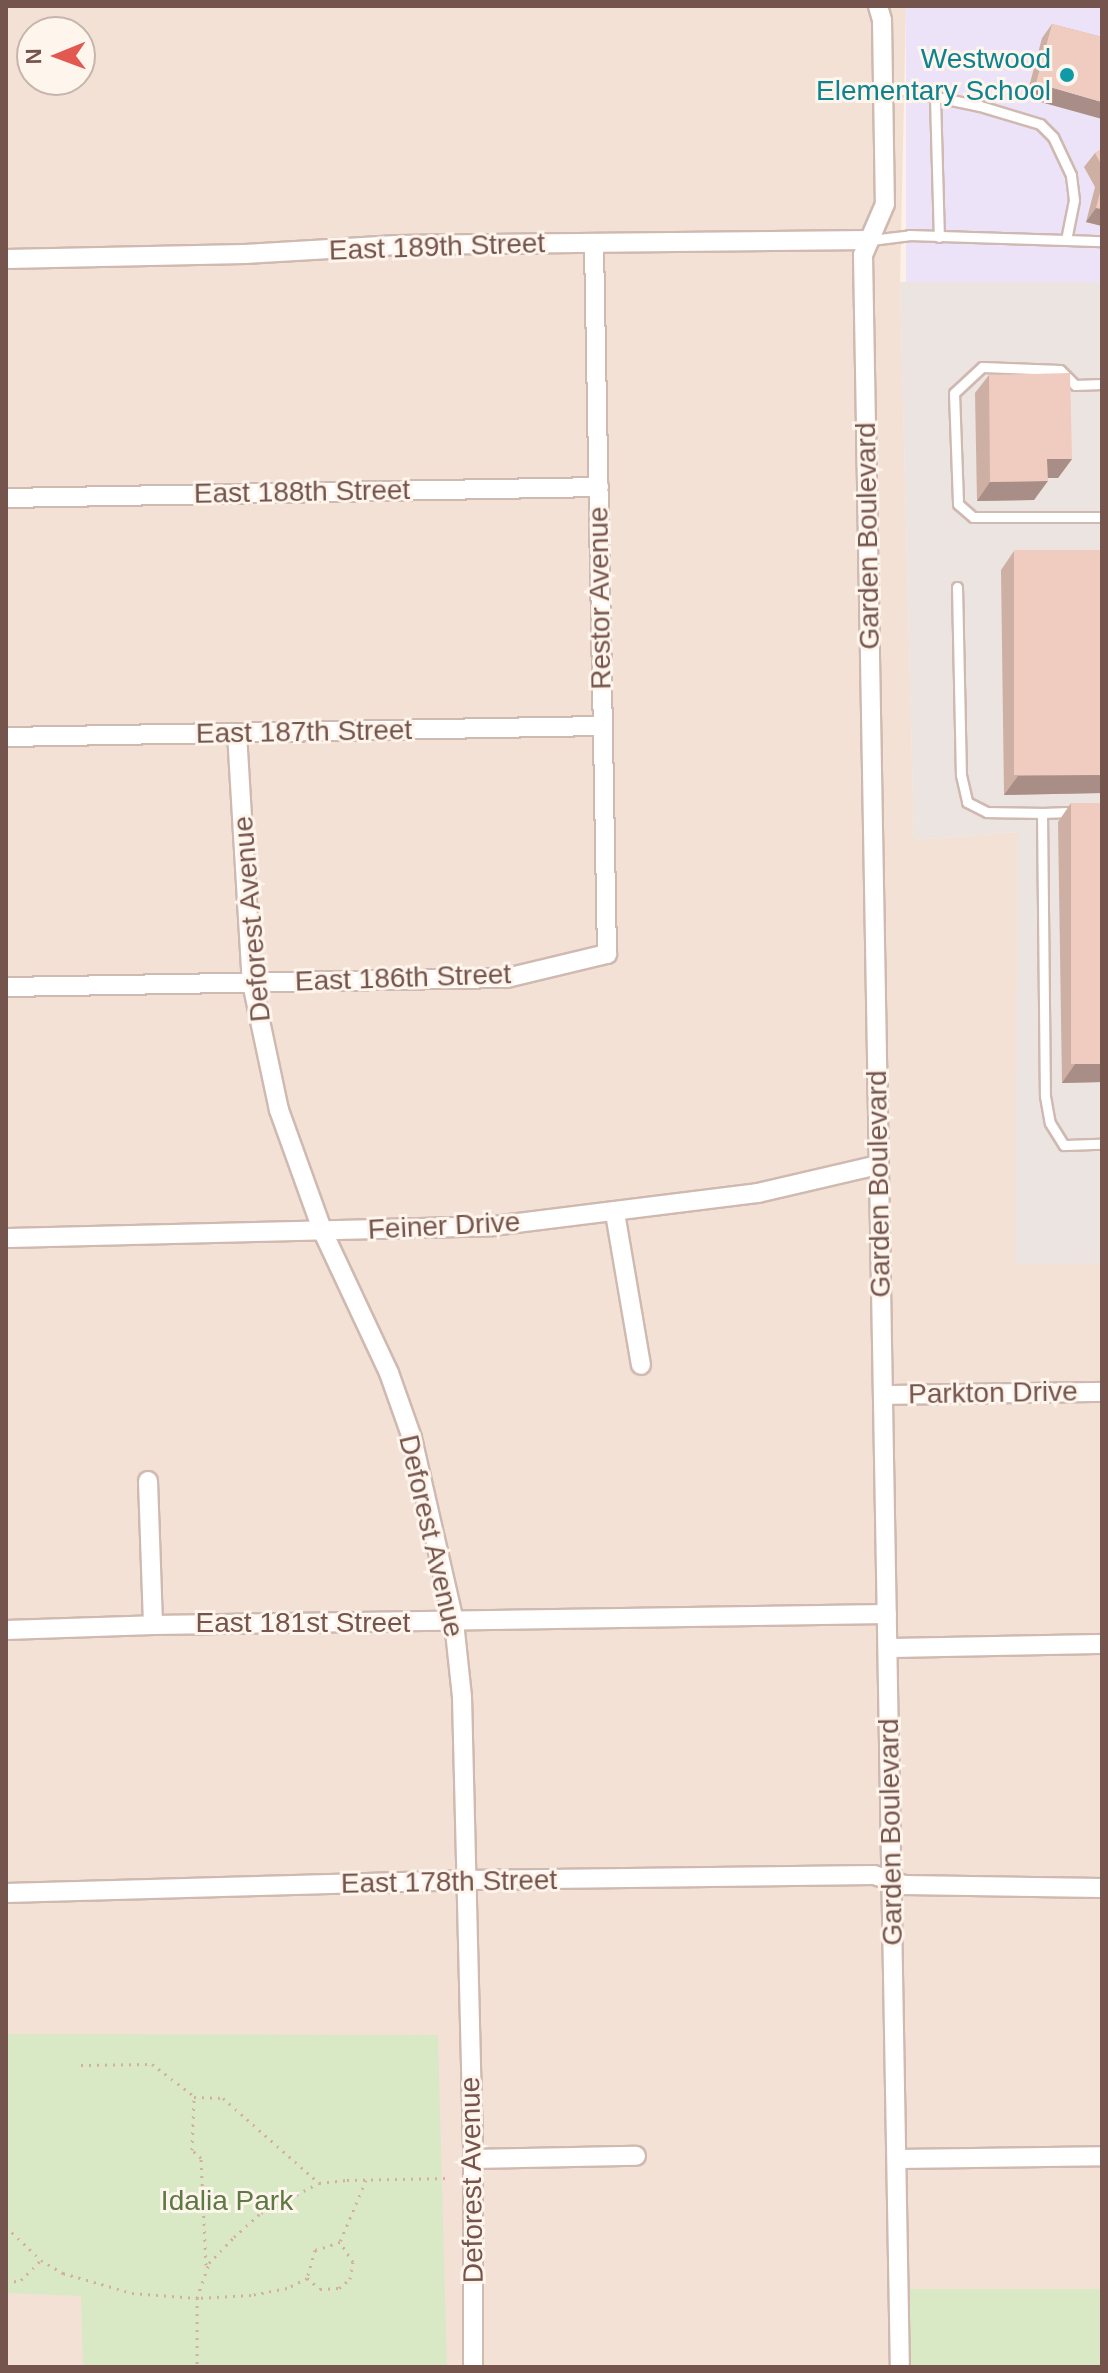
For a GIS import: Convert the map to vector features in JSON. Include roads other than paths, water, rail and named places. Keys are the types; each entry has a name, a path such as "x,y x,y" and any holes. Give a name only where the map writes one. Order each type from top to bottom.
{"street":[{"name":"Garden Boulevard","path":"878,6 882,20 885,204 863,255 900,2367"},
{"name":"East 189th Street","path":"6,259 594,243 868,240"},
{"name":"Restor Avenue","path":"594,243 607,954"},
{"name":"East 188th Street","path":"6,498 599,487"},
{"name":"East 187th Street","path":"6,737 603,726"},
{"name":"Deforest Avenue","path":"237,733 252,983 279,1110 323,1232 389,1373 412,1438 454,1622 462,1697 473,2159 473,2367"},
{"name":"East 186th Street","path":"6,987 507,978 607,954"},
{"name":"Feiner Drive","path":"6,1238 493,1226 758,1193 878,1165"},
{"path":"615,1213 641,1365"},
{"name":"Parkton Drive","path":"884,1395 1102,1392"},
{"path":"148,1481 153,1625"},
{"name":"East 181st Street","path":"6,1630 887,1614"},
{"path":"888,1648 1102,1644"},
{"name":"East 178th Street","path":"6,1893 465,1880 863,1875 933,1886 1102,1888"},
{"path":"473,2159 636,2156"},
{"path":"897,2159 1102,2156"}],"lane":[{"path":"883,86 1025,117 1040,124 1053,137 1071,175 1074,200 1066,240"},
{"path":"935,97 939,237"},
{"path":"868,240 881,237 939,237 1102,241"},
{"path":"1102,384 1075,385 1060,370 982,367 954,393 958,504 973,517 1102,517"},
{"path":"957,587 961,775 967,802 987,812 1087,811"},
{"path":"1042,813 1045,1096 1050,1123 1064,1145 1102,1144"}],"place":[{"name":"Westwood Elementary School","path":"1067,75"}],"park label":[{"name":"Idalia Park","path":"227,2201"}]}
